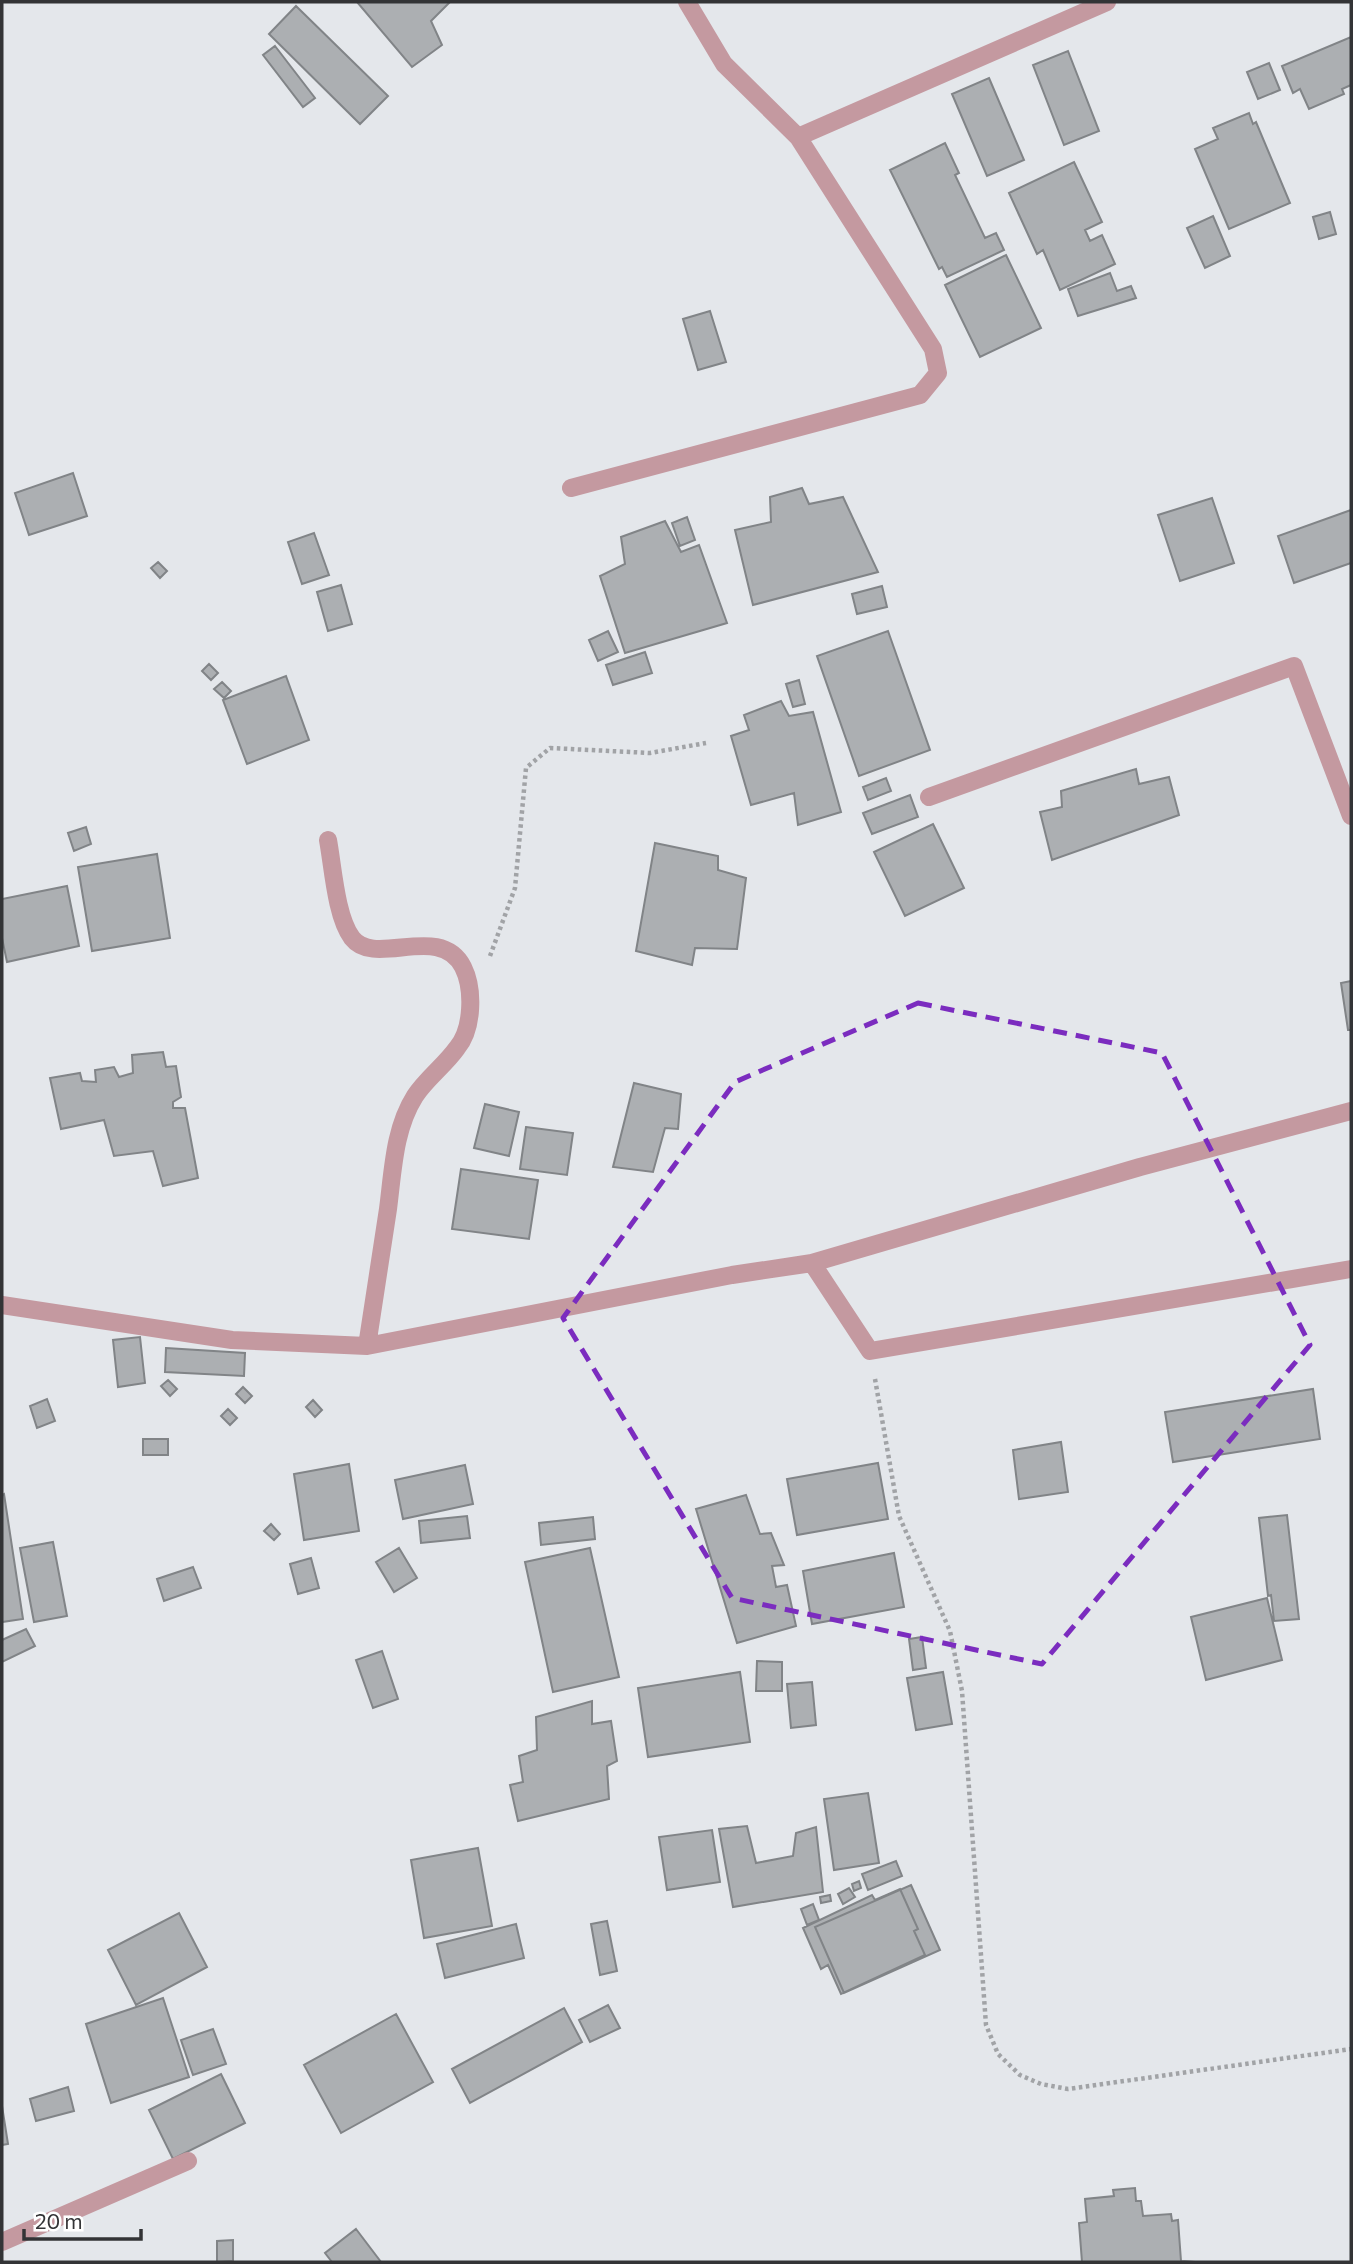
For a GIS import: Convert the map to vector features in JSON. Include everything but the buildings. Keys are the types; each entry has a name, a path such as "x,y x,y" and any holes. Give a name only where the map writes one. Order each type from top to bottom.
{"street":[{"path":"571,488 920,395 937,373 933,349 798,137 724,64 687,2"},
{"path":"798,137 1107,2"},
{"path":"929,797 1294,666 1351,816"},
{"path":"328,840 345,926 357,943 368,949 419,945 442,948 462,964 469,987 470,1013 460,1045 415,1095 399,1132 368,1346"},
{"path":"2,1304 232,1340 368,1346 732,1275 813,1263 1140,1167 1351,1111"},
{"path":"813,1263 870,1351 1351,1269"},
{"path":"2,2242 188,2161"}],"path":[{"path":"488,963 515,888 526,768 550,748 650,753 706,743"},
{"path":"870,1351 899,1516 950,1631 962,1691 986,2025 998,2054 1020,2075 1041,2084 1068,2089 1351,2049"}],"highlighted area":[{"path":"918,1003 1162,1053 1310,1345 1042,1664 732,1598 563,1318 735,1082"}]}
